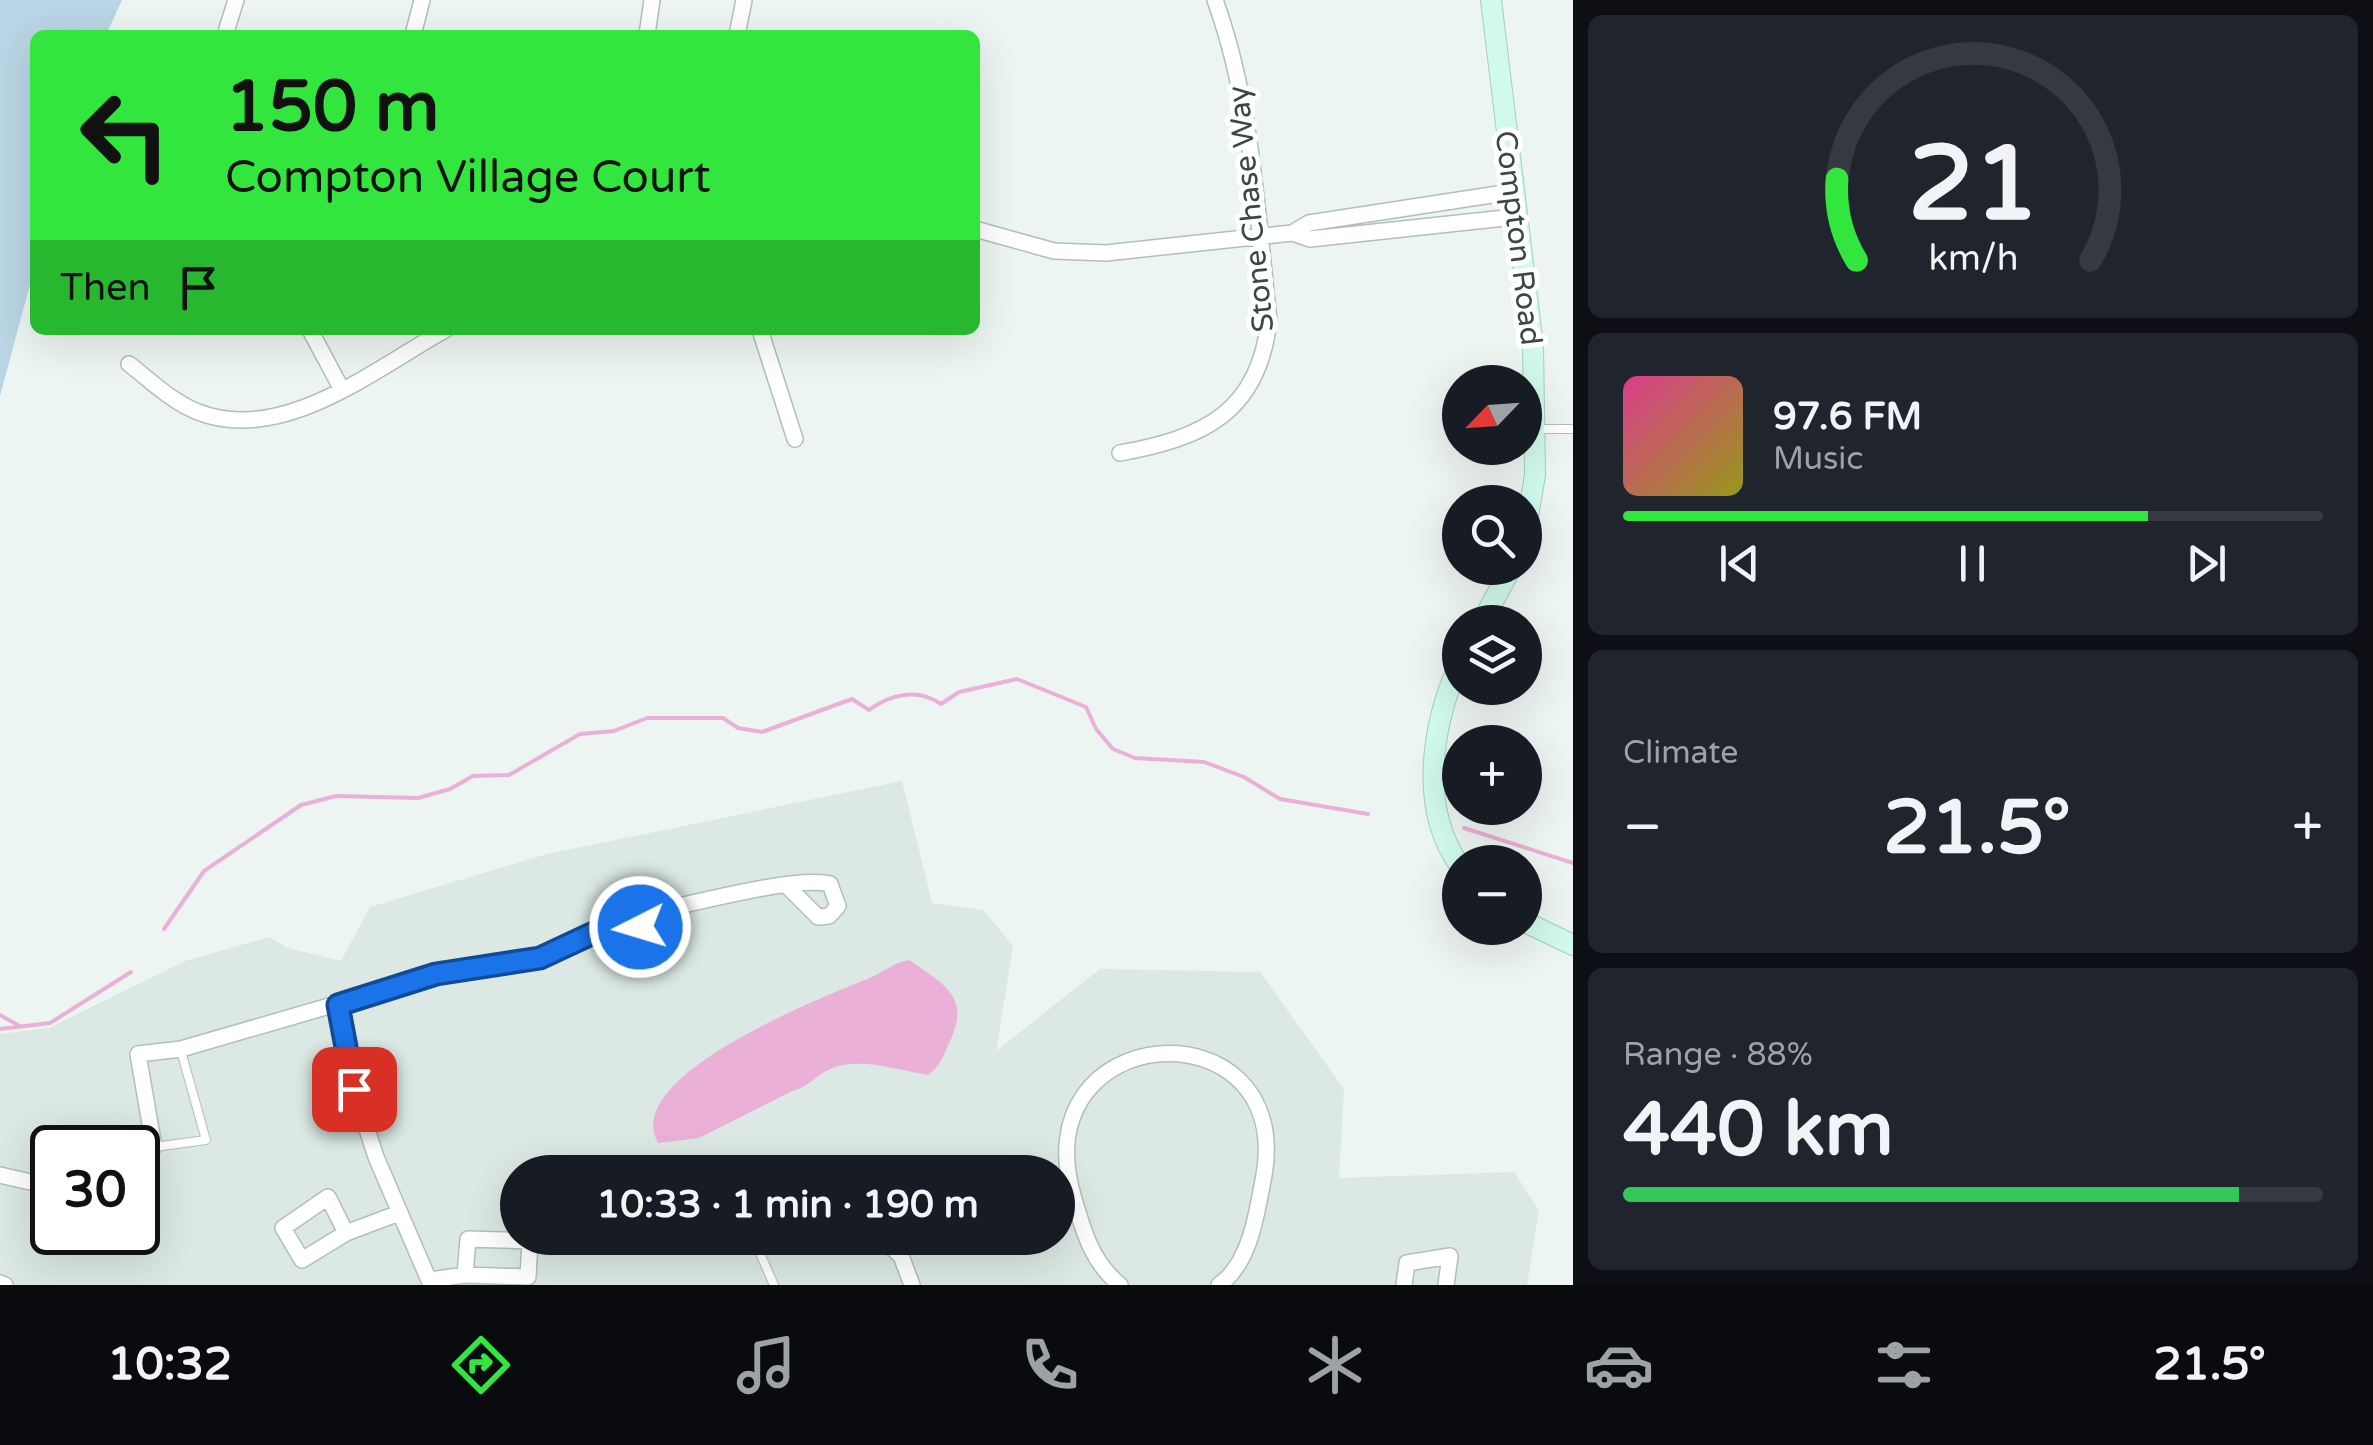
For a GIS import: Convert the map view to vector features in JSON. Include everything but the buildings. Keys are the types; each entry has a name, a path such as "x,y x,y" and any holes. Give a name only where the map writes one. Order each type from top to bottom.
{"main road":[{"name":"Compton Road","path":"1491,0 1534,365"},
{"path":"1446,705 1438,728 1434,778 1443,833 1449,845"},
{"path":"1542,930 1573,946"}],"street":[{"path":"227,30 236,0"},
{"path":"413,30 422,0"},
{"path":"648,30 652,0"},
{"path":"738,30 744,0"},
{"name":"Stone Chase Way","path":"1120,452 1199,432 1227,413 1248,387 1262,359 1269,320 1260,236 1239,80 1215,0"},
{"path":"1292,233 1309,223 1511,192"},
{"path":"980,231 1036,248 1073,253 1292,233 1310,239 1374,234 1514,217"},
{"path":"313,335 341,388"},
{"path":"129,364 180,403 226,420 273,419 341,388 436,335"},
{"path":"762,335 795,440"},
{"path":"150,1125 138,1054 180,1049 436,974 540,958 617,922 627,931 634,931 644,921 643,914 788,887"},
{"path":"338,1005 354,1089 399,1213 431,1283 465,1275 528,1277 530,1241 468,1240 465,1275"},
{"path":"1120,1285 1090,1251 1071,1189 1066,1139 1082,1096 1110,1067 1152,1051 1186,1052 1214,1062 1244,1085 1262,1116 1267,1154 1260,1196 1245,1252 1230,1278 1220,1285"},
{"path":"0,1176 30,1182"},
{"path":"346,1233 399,1213"},
{"path":"901,1255 912,1285"},
{"path":"1404,1285 1407,1263 1450,1256 1446,1285"}],"lane":[{"path":"1542,429 1573,429"},
{"path":"160,1147 206,1140 180,1049"},
{"path":"760,1255 774,1285"}],"shaded area":[{"path":"0,0 122,0 108,30 30,30 30,285 0,396"},
{"path":"902,781 932,903 983,910 1013,946 996,1051 1100,969 1260,972 1344,1089 1339,1178 1514,1172 1539,1210 1527,1285 0,1285 0,1034 49,1028 185,961 269,937 288,948 341,961 370,907 547,854"},
{"path":"909,960 943,985 955,1002 957,1013 944,1055 928,1075 868,1064 844,1065 699,1138 658,1143 654,1117 669,1091 696,1066 772,1021"}],"waterway":[{"path":"164,929 204,871 301,805 336,796 418,798 450,789 473,776 509,775 580,734 614,731 647,718 723,718 738,728 762,732 852,699 869,710 904,695 923,696 941,704 959,692 1017,679 1086,707 1096,729 1113,749 1135,758 1204,762 1244,777 1280,799 1368,814"},
{"path":"1464,828 1573,863"},
{"path":"0,1029 50,1023 131,972"},
{"path":"0,1015 18,1025"}],"route":[{"path":"354,1089 338,1005 436,974 540,958 617,922 627,931 640,927"}]}
